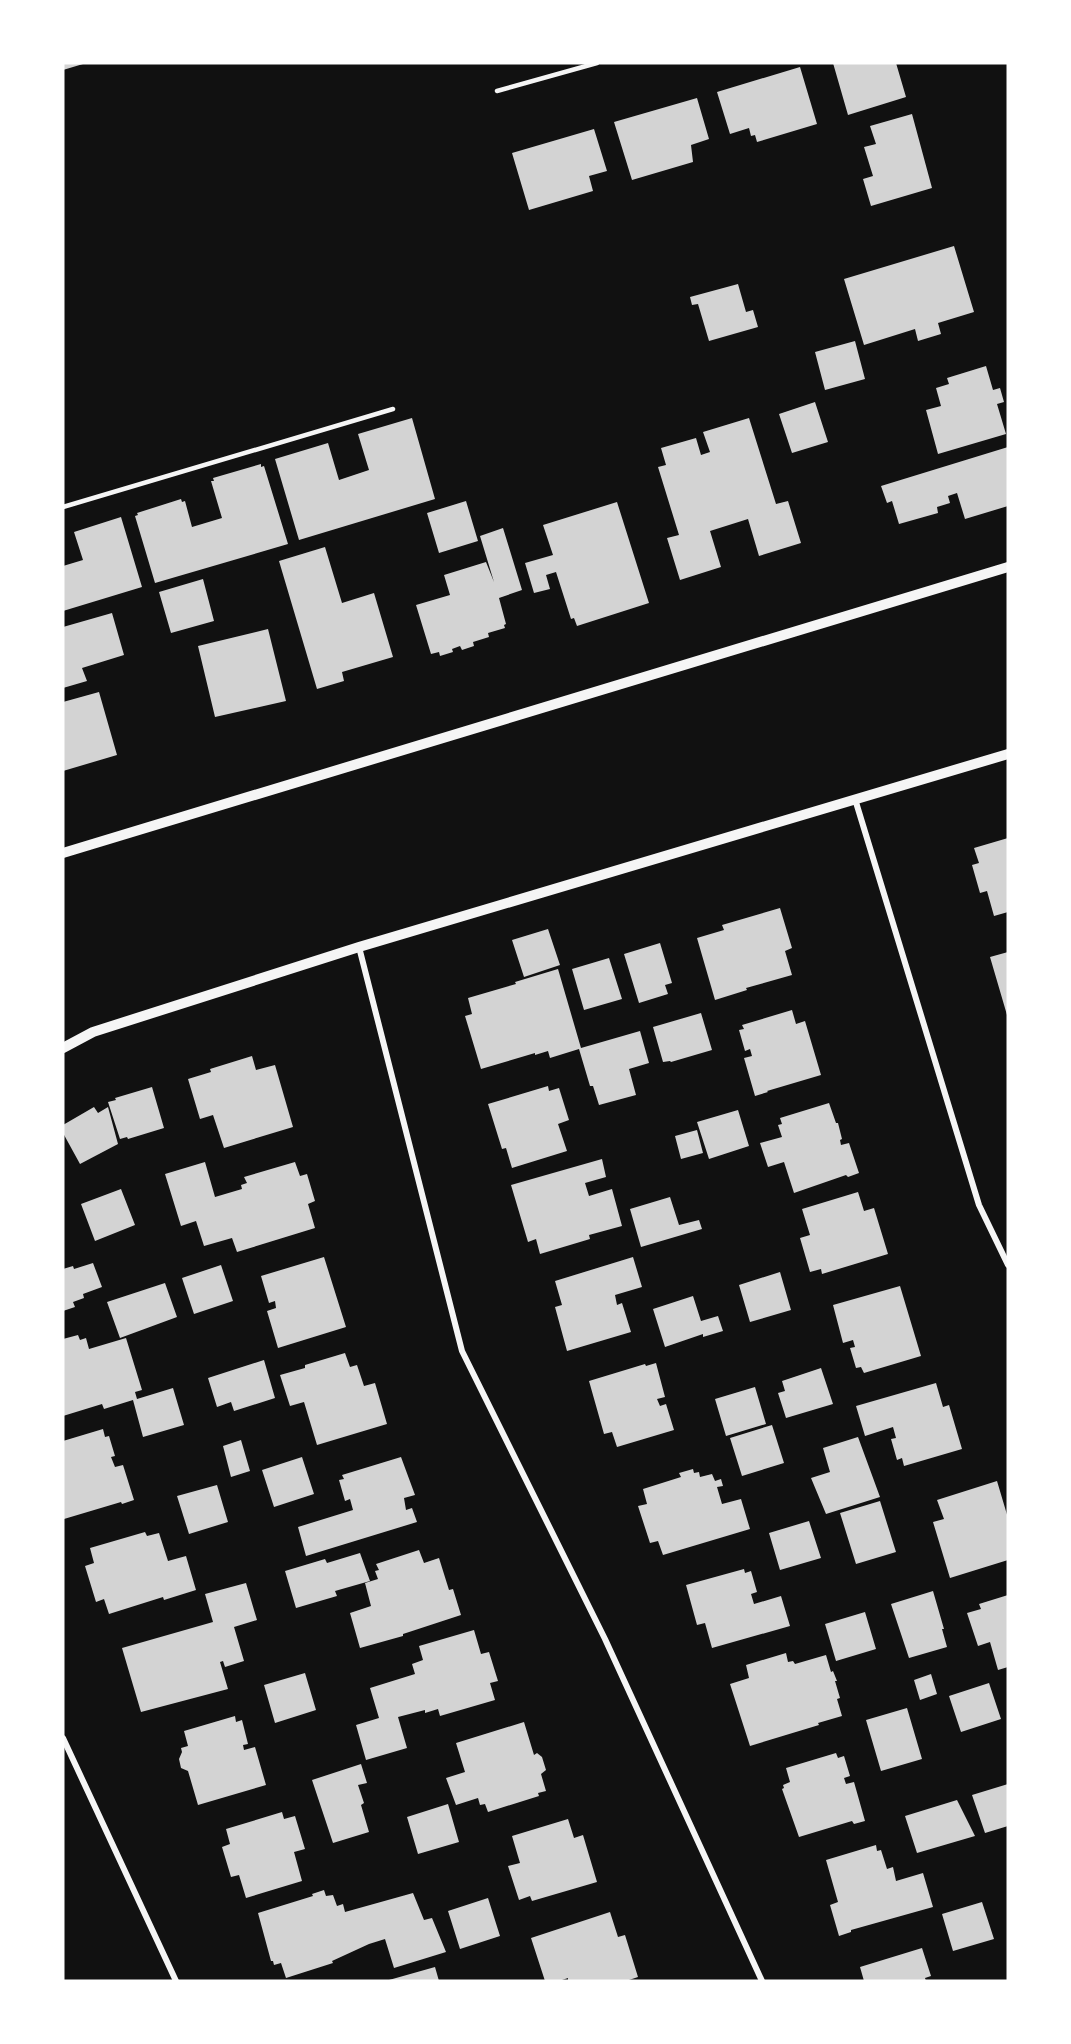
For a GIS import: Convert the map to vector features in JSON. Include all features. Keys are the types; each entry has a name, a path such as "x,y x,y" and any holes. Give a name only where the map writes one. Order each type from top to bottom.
{"street":[{"path":"63,853 1008,567"},
{"path":"63,1048 93,1032 359,947 1008,754"},
{"path":"855,799 979,1205 1008,1265"},
{"path":"359,947 462,1351 604,1639 762,1981"},
{"path":"63,1738 176,1981"}],"lane":[{"path":"497,91 597,63"},
{"path":"63,507 393,409"}],"building":[{"path":"63,63 83,63 83,64 63,70"},
{"path":"833,63 896,63 906,97 848,115"},
{"path":"800,67 817,124 757,142 755,135 751,136 749,128 730,134 717,92"},
{"path":"697,98 709,139 691,145 693,162 632,180 614,122"},
{"path":"912,114 932,188 871,206 863,179 873,176 864,147 876,144 870,126"},
{"path":"594,129 607,171 589,176 593,191 529,210 512,153"},
{"path":"954,246 974,312 938,323 941,334 918,341 915,329 864,345 844,279"},
{"path":"738,284 746,312 753,310 758,327 709,341 698,304 692,305 690,297"},
{"path":"855,341 865,379 825,390 815,352"},
{"path":"986,366 993,390 1000,388 1004,402 997,404 1006,434 938,454 926,410 941,406 936,388 949,384 947,378"},
{"path":"815,402 828,442 792,453 779,414"},
{"path":"412,418 435,499 299,540 275,459 328,443 339,480 369,470 358,434"},
{"path":"749,418 776,504 788,501 801,543 759,556 748,519 710,531 721,567 680,580 667,538 679,535 658,467 666,465 661,448 696,438 701,455 710,452 703,432"},
{"path":"1008,447 1008,506 965,519 957,493 948,496 950,503 937,507 938,513 899,524 892,501 887,503 881,486"},
{"path":"261,464 261,467 264,466 288,544 155,583 135,516 138,515 137,513 181,499 182,502 185,501 192,527 222,518 211,481 214,481 213,478"},
{"path":"466,501 478,541 439,553 427,513"},
{"path":"617,502 649,603 577,626 574,618 571,619 556,572 546,575 550,589 534,593 525,563 553,555 543,525"},
{"path":"121,517 142,587 63,611 63,566 83,560 74,532"},
{"path":"503,528 522,590 499,598 505,628 488,633 489,637 473,642 474,646 462,650 460,646 452,649 453,652 440,656 439,652 431,654 416,605 450,595 444,575 486,562 494,582 480,536"},
{"path":"325,547 342,603 374,593 393,657 342,672 344,681 317,689 279,561"},
{"path":"203,579 214,621 171,633 159,592"},
{"path":"112,613 124,655 82,668 87,681 63,688 63,627"},
{"path":"268,629 286,701 215,717 198,646"},
{"path":"99,692 117,755 63,771 63,702"},
{"path":"1008,838 1008,912 994,916 987,891 980,893 972,865 979,863 974,848"},
{"path":"780,908 792,948 785,951 792,975 746,988 747,990 715,1000 697,938 724,930 722,925"},
{"path":"548,929 560,965 524,977 512,940"},
{"path":"660,943 672,983 665,985 668,994 639,1003 624,954"},
{"path":"1008,952 1008,1015 1007,1015 990,957"},
{"path":"609,958 622,999 584,1010 572,969"},
{"path":"558,969 581,1048 640,1031 649,1063 629,1069 636,1095 599,1105 593,1086 590,1086 579,1049 550,1058 548,1051 535,1055 535,1053 481,1069 465,1016 472,1014 468,998"},
{"path":"792,1010 796,1024 805,1021 821,1075 755,1096 744,1058 752,1056 750,1049 745,1051 739,1030 744,1029 742,1025"},
{"path":"701,1013 712,1050 671,1062 663,1062 653,1027"},
{"path":"252,1056 256,1070 275,1065 293,1127 224,1148 213,1115 200,1119 188,1079 211,1072 210,1069"},
{"path":"548,1086 549,1091 559,1088 569,1120 558,1124 567,1151 512,1168 506,1148 502,1149 488,1104"},
{"path":"152,1087 164,1128 128,1139 127,1137 120,1139 108,1102"},
{"path":"829,1103 836,1123 838,1123 842,1139 840,1140 841,1145 849,1143 859,1173 848,1177 846,1175 794,1193 784,1162 768,1167 760,1143 782,1137 778,1125 782,1124 780,1118"},
{"path":"94,1107 98,1113 108,1107 118,1144 80,1164 63,1133 63,1125"},
{"path":"738,1110 749,1146 709,1159 697,1122"},
{"path":"697,1130 703,1153 681,1159 675,1136"},
{"path":"602,1159 606,1177 585,1183 589,1196 612,1189 622,1226 589,1235 590,1239 540,1254 536,1239 528,1242 511,1185"},
{"path":"205,1162 215,1197 242,1189 241,1185 247,1183 244,1177 295,1162 300,1176 307,1174 315,1201 308,1204 315,1228 237,1252 232,1238 204,1246 196,1221 181,1226 165,1174"},
{"path":"121,1189 135,1225 95,1241 81,1204"},
{"path":"858,1192 864,1211 874,1208 888,1254 822,1274 821,1269 810,1272 800,1238 810,1235 802,1209"},
{"path":"670,1197 679,1225 699,1220 702,1229 641,1247 630,1209"},
{"path":"324,1257 346,1327 278,1348 267,1311 276,1308 275,1301 269,1303 261,1276"},
{"path":"633,1257 642,1287 615,1295 617,1305 622,1303 631,1332 567,1351 555,1307 562,1305 555,1281"},
{"path":"93,1263 102,1287 83,1294 84,1298 73,1302 75,1307 63,1311 63,1269 73,1266 74,1269"},
{"path":"221,1265 233,1301 194,1314 182,1278"},
{"path":"780,1272 791,1310 750,1322 739,1285"},
{"path":"165,1283 177,1317 120,1338 107,1302"},
{"path":"900,1286 921,1356 864,1373 861,1367 856,1368 850,1348 855,1347 853,1340 843,1343 833,1305"},
{"path":"693,1296 701,1321 718,1316 723,1331 703,1337 703,1334 665,1347 653,1309"},
{"path":"78,1335 80,1340 86,1338 89,1349 126,1338 142,1390 135,1392 137,1399 173,1388 184,1425 143,1437 133,1400 104,1409 102,1404 63,1416 63,1339"},
{"path":"345,1353 350,1367 357,1365 364,1386 375,1383 387,1424 317,1445 304,1402 290,1406 280,1375"},
{"path":"264,1360 275,1398 234,1411 231,1402 217,1407 208,1378"},
{"path":"656,1363 665,1397 657,1399 660,1406 666,1404 674,1430 617,1447 612,1432 604,1434 589,1381 645,1364 646,1366"},
{"path":"821,1368 833,1404 786,1418 778,1393 785,1391 782,1381"},
{"path":"936,1383 943,1407 949,1405 962,1449 904,1466 902,1458 897,1460 891,1439 896,1438 893,1427 865,1436 856,1406"},
{"path":"755,1387 766,1424 726,1436 715,1399"},
{"path":"772,1425 784,1463 742,1476 730,1438"},
{"path":"103,1429 105,1437 109,1436 115,1456 111,1457 115,1467 123,1465 134,1500 64,1519 63,1441"},
{"path":"858,1437 880,1497 826,1514 811,1478 830,1472 823,1448"},
{"path":"241,1440 250,1471 231,1477 223,1446"},
{"path":"302,1457 314,1494 274,1507 262,1470"},
{"path":"401,1457 415,1495 404,1498 406,1510 412,1508 417,1522 306,1556 298,1527 353,1510 350,1499 345,1501 339,1480 344,1479 342,1475"},
{"path":"693,1469 694,1473 699,1472 700,1477 712,1474 715,1481 721,1479 723,1486 717,1487 722,1504 741,1499 750,1529 663,1555 658,1541 650,1543 638,1506 647,1504 643,1489 681,1477 679,1473"},
{"path":"997,1481 1008,1518 1008,1560 950,1578 933,1522 944,1519 937,1500"},
{"path":"217,1485 228,1522 189,1534 177,1496"},
{"path":"880,1501 896,1552 856,1564 840,1513"},
{"path":"809,1521 821,1558 780,1570 769,1533"},
{"path":"145,1532 147,1536 159,1533 168,1561 186,1556 196,1590 164,1600 163,1597 109,1614 104,1599 96,1602 85,1566 94,1563 90,1548"},
{"path":"419,1550 424,1563 439,1558 449,1590 453,1589 461,1615 403,1634 403,1636 360,1648 350,1613 371,1606 365,1583 378,1579 375,1571 379,1570 376,1564"},
{"path":"360,1553 370,1581 335,1591 337,1596 296,1608 285,1571 325,1559 327,1563"},
{"path":"744,1569 745,1573 751,1571 757,1592 751,1594 754,1604 781,1596 790,1626 712,1648 705,1623 697,1625 686,1585"},
{"path":"246,1583 257,1620 234,1627 244,1661 225,1667 223,1661 220,1662 228,1689 141,1712 122,1648 213,1622 205,1594"},
{"path":"933,1591 947,1647 909,1658 891,1604"},
{"path":"1008,1595 1008,1667 998,1670 990,1642 978,1646 967,1613 981,1609 979,1604"},
{"path":"865,1612 876,1649 836,1661 825,1624"},
{"path":"474,1630 481,1654 489,1652 498,1681 490,1683 495,1700 440,1716 438,1709 398,1717 407,1748 366,1760 356,1725 379,1718 370,1688 415,1674 412,1664 423,1660 419,1646"},
{"path":"786,1653 788,1662 793,1661 795,1664 826,1655 831,1672 833,1671 837,1681 835,1681 840,1698 837,1699 842,1716 750,1746 730,1684 749,1678 746,1665"},
{"path":"305,1673 316,1710 275,1723 264,1685"},
{"path":"931,1674 937,1694 920,1700 914,1680"},
{"path":"989,1683 1001,1719 961,1732 949,1696"},
{"path":"907,1708 922,1759 881,1771 866,1720"},
{"path":"235,1716 236,1722 242,1720 248,1744 243,1745 244,1750 255,1747 266,1785 198,1805 188,1771 181,1768 179,1759 181,1748 188,1746 184,1731"},
{"path":"524,1722 534,1755 537,1753 542,1757 546,1770 541,1774 546,1791 538,1793 539,1796 488,1812 485,1804 480,1805 478,1798 456,1805 446,1778 465,1772 456,1743"},
{"path":"836,1753 838,1758 844,1756 850,1776 844,1778 846,1784 854,1782 865,1821 854,1824 852,1821 799,1837 782,1789 783,1785 790,1782 786,1768"},
{"path":"361,1764 367,1783 358,1785 369,1832 333,1843 312,1780"},
{"path":"1008,1784 1008,1826 985,1833 972,1795"},
{"path":"957,1800 975,1836 917,1853 905,1816"},
{"path":"448,1804 459,1842 418,1854 407,1817"},
{"path":"282,1812 284,1819 295,1816 305,1849 294,1852 302,1881 246,1898 239,1875 231,1877 222,1847 230,1844 226,1829"},
{"path":"568,1819 574,1838 583,1835 597,1882 532,1901 530,1896 519,1900 508,1866 520,1863 512,1836"},
{"path":"876,1845 877,1851 881,1850 887,1869 893,1867 896,1881 923,1873 933,1907 851,1930 839,1936 830,1905 838,1902 826,1860"},
{"path":"324,1890 326,1896 333,1895 337,1906 343,1904 345,1912 413,1893 424,1920 432,1918 446,1952 394,1968 385,1939 332,1961 333,1963 286,1978 281,1963 274,1965 271,1961 258,1913 313,1896 312,1894"},
{"path":"488,1898 500,1936 460,1949 448,1911"},
{"path":"982,1902 994,1939 953,1951 942,1914"},
{"path":"610,1912 618,1937 625,1935 638,1977 626,1981 568,1981 568,1978 559,1981 545,1981 531,1938"},
{"path":"922,1948 931,1976 925,1978 926,1981 864,1981 860,1967"},
{"path":"435,1967 439,1981 389,1981 389,1980"}]}
